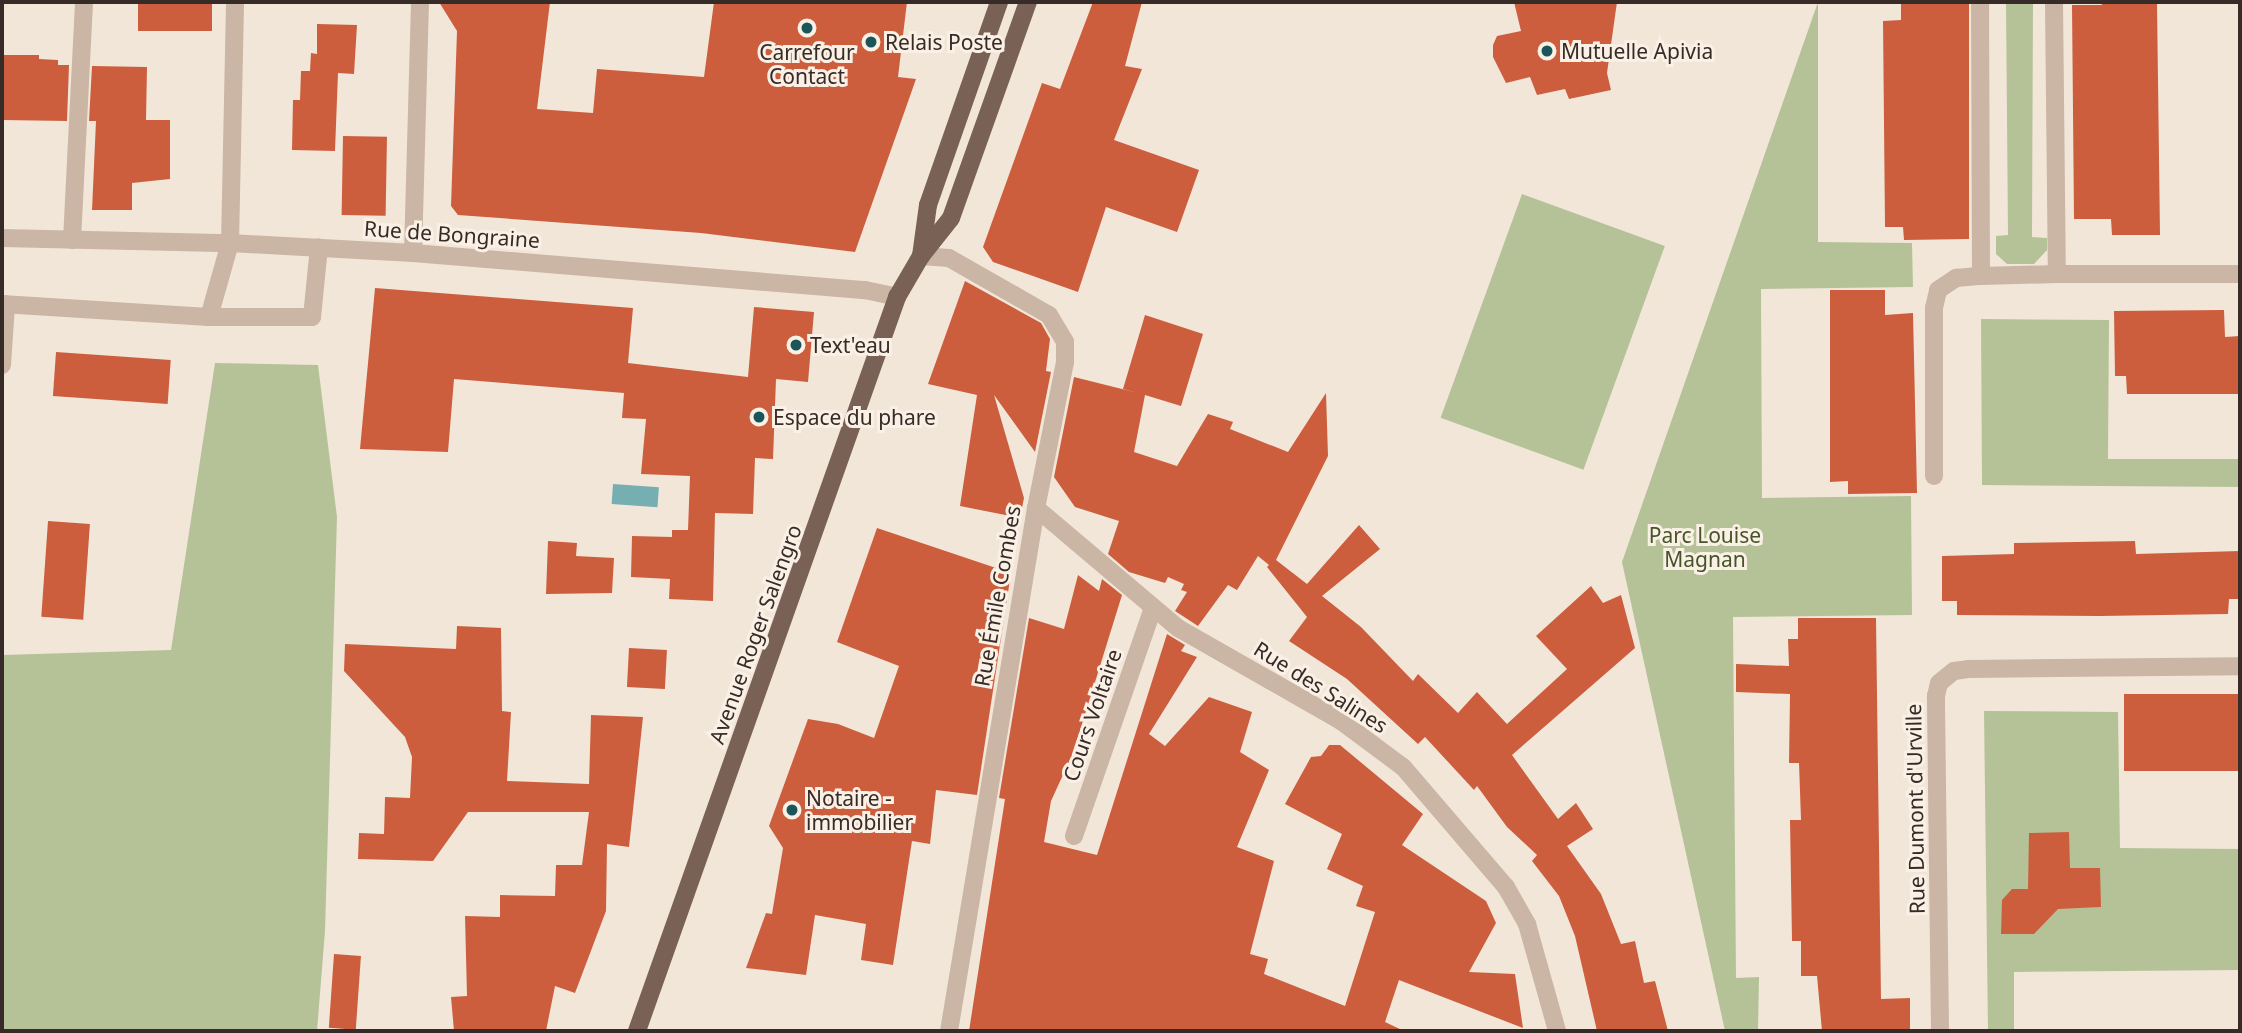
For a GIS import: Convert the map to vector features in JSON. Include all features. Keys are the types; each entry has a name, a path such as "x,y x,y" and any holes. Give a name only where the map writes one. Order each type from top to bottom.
{"main road":[{"path":"921,256 928,205 999,2"},
{"path":"921,256 951,218 1028,2"},
{"name":"Avenue Roger Salengro","path":"637,1031 897,297 921,256"}],"street":[{"path":"72,240 84,2"},
{"path":"209,317 230,243 235,2"},
{"path":"413,253 420,2"},
{"path":"1980,2 1981,276"},
{"path":"2054,2 2057,274"},
{"name":"Rue de Bongraine","path":"2,238 230,243 413,253 864,290 897,297"},
{"path":"2,365 4,304 209,317 312,317 319,247"},
{"name":"Rue Émile Combes","path":"921,256 948,258 1057,324 1065,342 1065,362 1035,508 948,1031"},
{"path":"1934,475 1936,299 1938,290 1956,278 2057,274 2240,274"},
{"name":"Rue des Salines","path":"1035,508 1178,628 1341,721 1403,767 1507,887 1527,924 1557,1031"},
{"name":"Cours Voltaire","path":"1074,836 1153,608"},
{"name":"Rue Dumont d'Urville","path":"1940,1031 1936,696 1939,683 1955,671 1968,669 2240,666"}],"green space":[{"name":"Parc Louise Magnan","path":"1818,2 1818,242 1912,243 1913,287 1761,289 1762,498 1911,496 1912,615 1733,617 1736,978 1759,977 1758,1031 1725,1031 1622,562"},
{"path":"2006,2 2033,2 2032,237 2047,238 2047,250 2034,264 2007,264 1996,254 1996,236 2008,235"},
{"path":"1522,194 1665,246 1583,470 1441,418"},
{"path":"1981,319 2109,320 2108,459 2240,459 2240,487 1982,485"},
{"path":"215,363 318,365 337,517 325,931 317,1031 2,1031 2,655 171,650"},
{"path":"1984,711 2118,712 2120,848 2240,849 2240,970 2014,972 2014,1031 1988,1031"}],"water":[{"path":"613,484 659,487 657,507 612,504"}],"building":[{"path":"138,2 212,2 212,31 138,31"},
{"path":"439,2 550,2 537,109 593,113 597,69 704,77 714,2 907,2 898,77 916,79 855,252 701,233 458,215 451,206 457,31"},
{"path":"1093,2 1142,2 1125,66 1142,69 1114,140 1199,170 1177,232 1106,207 1078,292 993,262 983,247 1042,83 1060,89"},
{"name":"Mutuelle Apivia","path":"1514,2 1617,2 1607,73 1611,90 1569,99 1565,89 1537,95 1530,77 1506,83 1493,57 1493,45 1497,36 1521,31"},
{"path":"1901,2 1969,2 1969,239 1904,240 1903,227 1885,227 1883,21 1901,20"},
{"path":"2101,2 2157,2 2160,235 2112,235 2111,219 2074,219 2072,5 2102,5"},
{"path":"317,24 357,25 354,74 338,73 335,151 292,150 293,100 300,100 301,71 310,71 311,53 317,54"},
{"path":"2,55 39,55 39,59 58,60 58,65 69,65 67,121 2,120"},
{"path":"92,66 147,67 146,120 170,120 170,179 132,183 132,210 92,210 96,121 89,121"},
{"path":"343,136 387,137 386,216 342,215"},
{"path":"965,281 1041,323 1050,339 1046,371 1051,372 1035,452 994,395 1024,498 1020,518 960,506 977,395 928,384"},
{"path":"375,288 633,308 628,363 748,377 754,307 814,312 808,382 776,379 773,459 755,458 753,514 715,513 713,601 669,599 670,579 631,577 632,536 672,537 672,530 688,530 690,476 641,474 646,419 622,418 624,393 454,379 448,452 360,449"},
{"path":"1830,290 1885,290 1885,315 1913,313 1917,493 1848,494 1848,481 1830,482"},
{"path":"2224,310 2225,337 2240,336 2240,394 2127,394 2126,376 2115,376 2114,311"},
{"path":"1145,315 1203,334 1181,406 1145,395 1134,452 1177,466 1208,414 1233,422 1230,429 1288,452 1326,393 1328,456 1276,560 1307,584 1359,525 1380,549 1322,596 1361,627 1413,681 1418,674 1458,713 1477,692 1507,724 1567,669 1536,636 1591,586 1603,603 1621,595 1635,648 1512,755 1558,819 1576,803 1593,829 1567,846 1601,894 1621,944 1635,941 1644,983 1655,981 1668,1031 1597,1031 1575,936 1559,896 1532,861 1537,855 1507,827 1477,786 1474,790 1425,737 1418,744 1347,679 1289,641 1307,617 1267,567 1269,565 1258,556 1237,590 1228,585 1198,626 1175,611 1187,592 1181,590 1184,584 1168,577 1165,583 1129,572 1108,554 1119,521 1075,507 1054,477 1074,377 1138,393 1123,389"},
{"path":"56,352 171,360 168,404 53,396"},
{"path":"48,521 90,524 83,620 41,617"},
{"path":"877,528 1011,573 977,795 936,790 930,844 912,841 893,965 861,960 866,924 815,915 806,975 746,968 766,913 772,914 783,848 769,826 808,719 838,724 874,738 899,666 837,642"},
{"path":"548,541 577,543 576,556 614,558 612,593 546,594"},
{"path":"2135,541 2136,554 2240,551 2240,599 2229,599 2228,614 2100,616 1957,615 1957,601 1942,601 1942,556 2014,554 2014,543"},
{"path":"1078,575 1099,591 1102,579 1122,595 1073,753 1051,801 1044,842 1097,855 1167,634 1185,645 1181,651 1197,657 1149,734 1165,746 1209,697 1252,712 1240,752 1269,770 1237,847 1274,861 1250,954 1268,959 1264,974 1345,1006 1375,912 1356,906 1363,886 1327,869 1342,834 1285,804 1311,757 1321,756 1329,745 1340,745 1423,814 1402,845 1486,901 1496,923 1469,972 1515,974 1523,1028 1399,980 1385,1022 1404,1031 969,1031 1005,799 999,798 1029,618 1064,629"},
{"path":"1798,618 1876,618 1881,999 1910,998 1910,1031 1822,1031 1817,976 1801,976 1801,941 1792,941 1790,820 1801,820 1799,763 1789,763 1790,694 1736,692 1736,664 1789,666 1788,639 1798,639"},
{"path":"457,626 501,628 502,711 511,712 507,781 589,784 591,715 643,717 629,847 607,844 606,911 575,993 555,986 546,1031 454,1031 451,997 467,996 465,916 500,917 500,895 555,896 556,865 582,865 589,812 468,812 433,861 358,859 359,833 384,834 385,797 410,798 412,757 405,737 344,671 345,644 456,649"},
{"path":"629,648 667,650 665,689 627,687"},
{"path":"2124,694 2240,694 2240,771 2124,771"},
{"path":"2069,832 2070,868 2100,868 2101,907 2058,909 2034,934 2001,934 2002,900 2012,889 2028,889 2029,833"},
{"path":"334,954 361,956 356,1030 329,1028"}],"place":[{"name":"Carrefour Contact","path":"807,28"},
{"name":"Relais Poste","path":"871,42"},
{"name":"Mutuelle Apivia","path":"1547,51"},
{"name":"Text'eau","path":"796,345"},
{"name":"Espace du phare","path":"759,417"},
{"name":"Notaire - immobilier","path":"792,810"}]}
